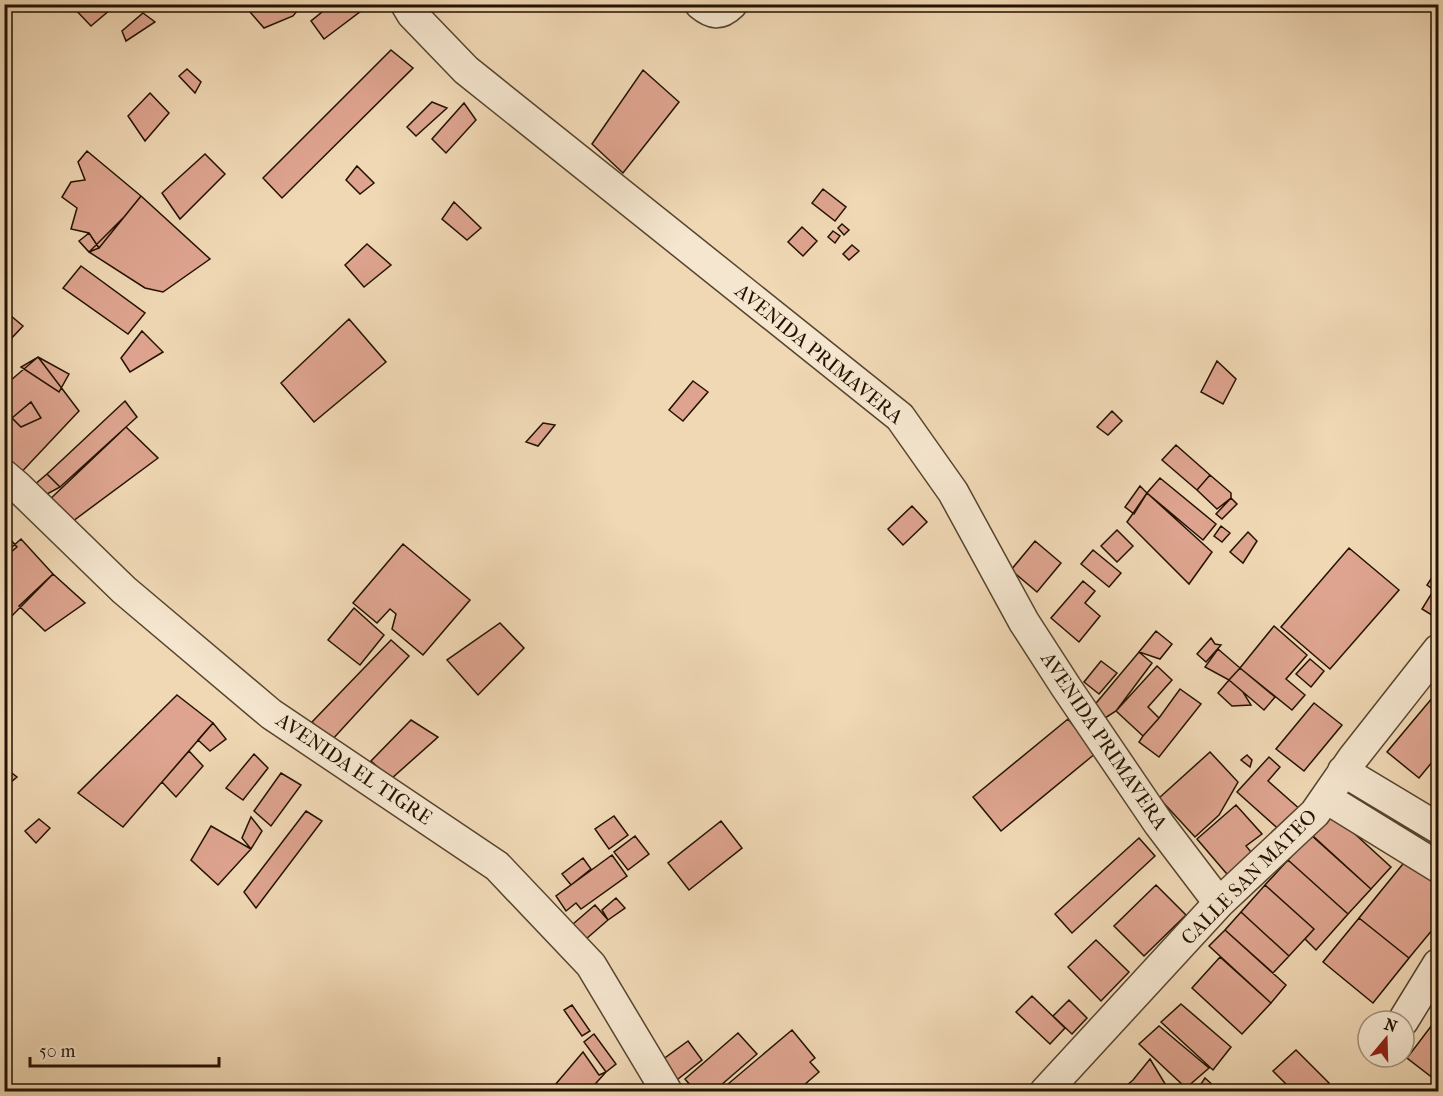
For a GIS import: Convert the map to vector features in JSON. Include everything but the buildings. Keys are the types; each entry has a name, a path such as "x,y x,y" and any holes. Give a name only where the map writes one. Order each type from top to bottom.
{"street":[{"name":"AVENIDA PRIMAVERA","path":"406,4 412,14 466,70 900,417 953,492 1024,622 1066,687 1159,824 1219,903"},
{"path":"700,4 708,11 723,12 732,4"},
{"name":"AVENIDA EL TIGRE","path":"4,476 124,590 271,714 496,866 591,965 667,1092"},
{"name":"CALLE SAN MATEO","path":"1045,1092 1219,903 1315,813 1343,771 1438,650"},
{"path":"1343,771 1438,828"},
{"path":"1326,798 1438,867"},
{"path":"1410,1009 1438,964"}]}
